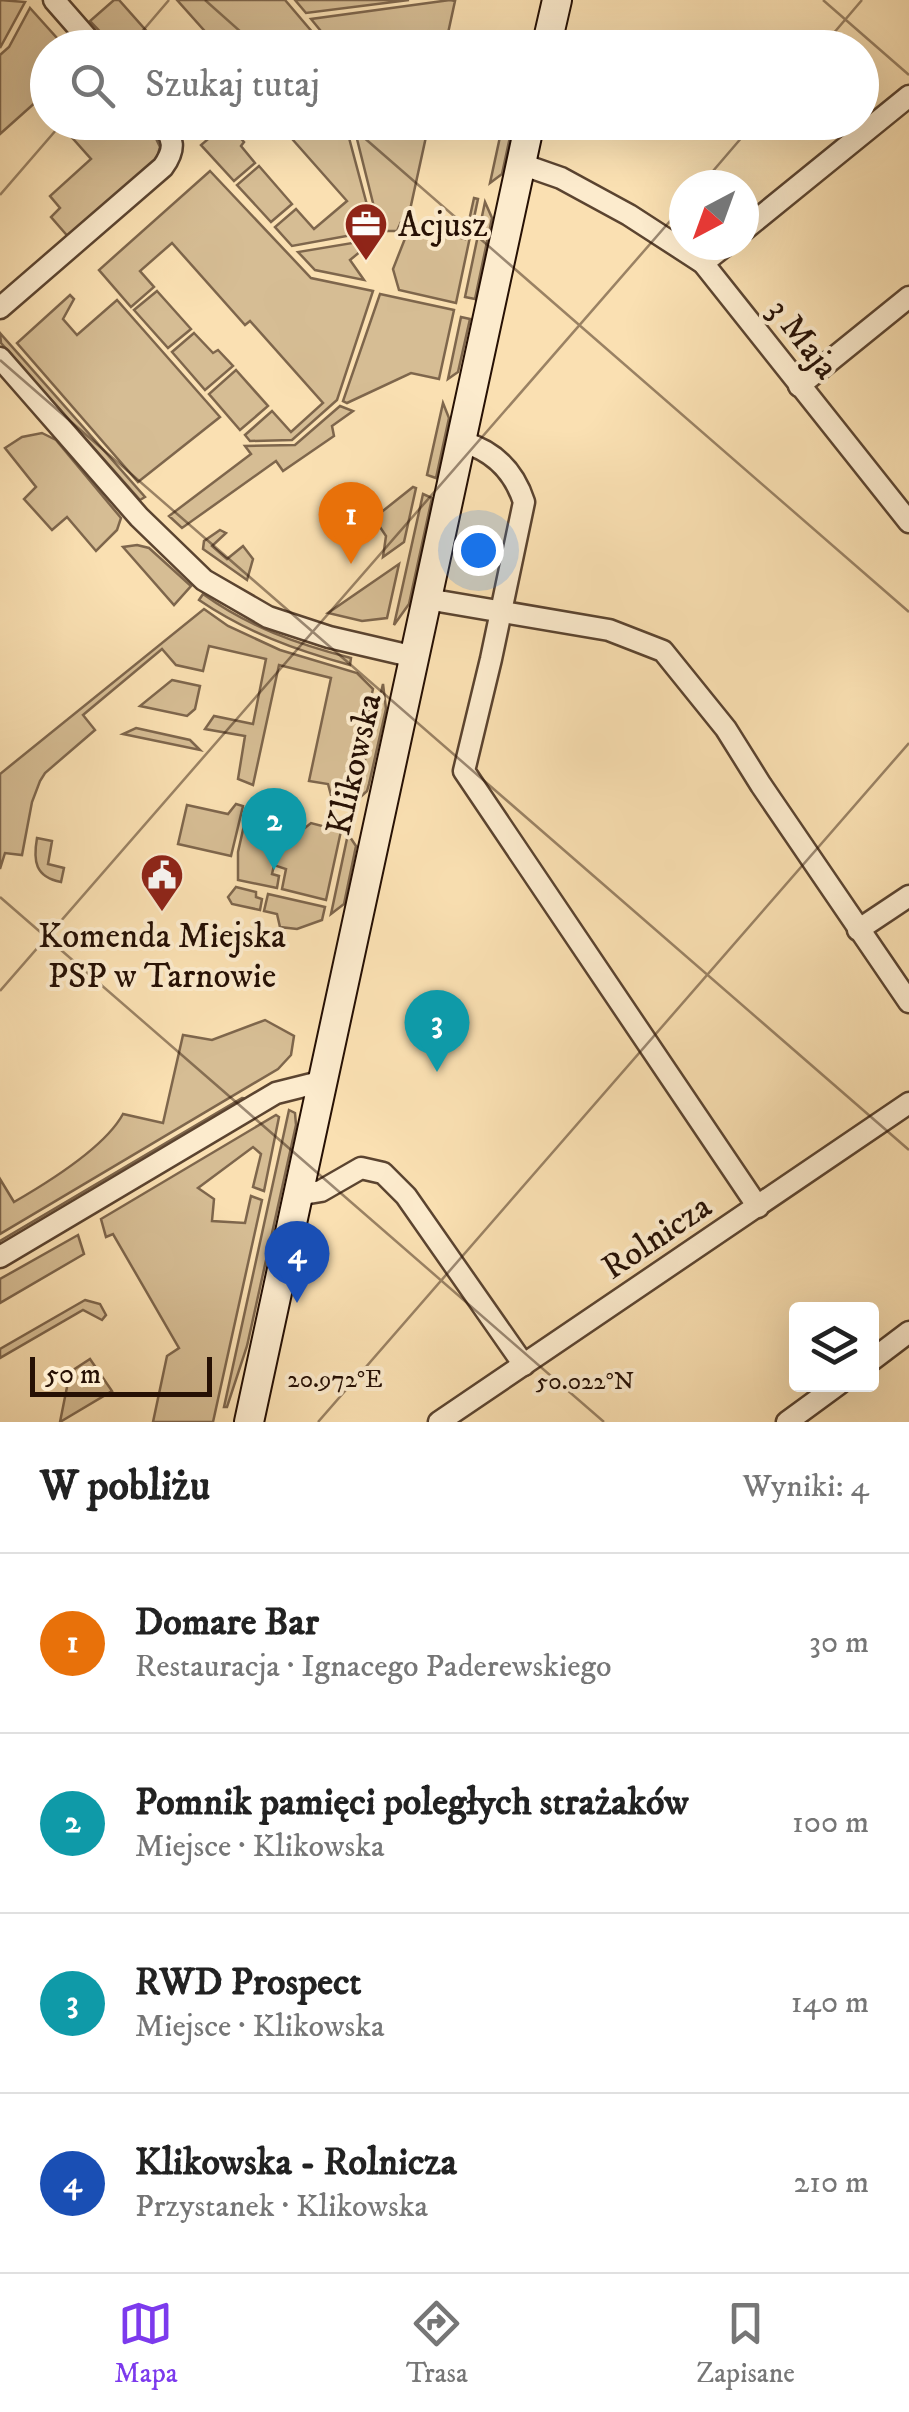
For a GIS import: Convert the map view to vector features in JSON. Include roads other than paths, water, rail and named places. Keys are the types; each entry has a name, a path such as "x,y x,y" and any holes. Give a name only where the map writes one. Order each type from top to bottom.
{"street":[{"path":"54,0 80,30"},
{"path":"550,30 557,0"},
{"path":"879,120 909,96"},
{"path":"0,308 164,167 173,150 172,140"},
{"name":"Klikowska","path":"248,1422 526,140"},
{"path":"759,218 855,140"},
{"name":"3 Maja","path":"521,164 561,178 629,215 703,264 909,522"},
{"path":"703,264 708,260"},
{"path":"799,386 909,296"},
{"path":"0,358 138,517 204,580 268,616 329,637 415,656"},
{"path":"463,442 491,454 504,466 524,502 464,772 758,1207"},
{"path":"428,599 609,630 662,651 726,729 909,1002"},
{"path":"858,930 909,896"},
{"path":"0,1257 276,1093 320,1082"},
{"name":"Rolnicza","path":"439,1422 909,1103"},
{"path":"298,1195 321,1191 361,1168 382,1173 406,1196 524,1365"},
{"path":"879,1355 909,1332"},
{"path":"787,1422 828,1392"}],"place":[{"name":"Acjusz","path":"366,262"},
{"name":"Domare Bar","path":"351,564"},
{"name":"Pomnik pamięci poległych strażaków","path":"274,870"},
{"name":"Komenda Miejska PSP w Tarnowie","path":"162,913"},
{"name":"RWD Prospect","path":"437,1072"},
{"name":"Klikowska - Rolnicza","path":"297,1303"}]}
